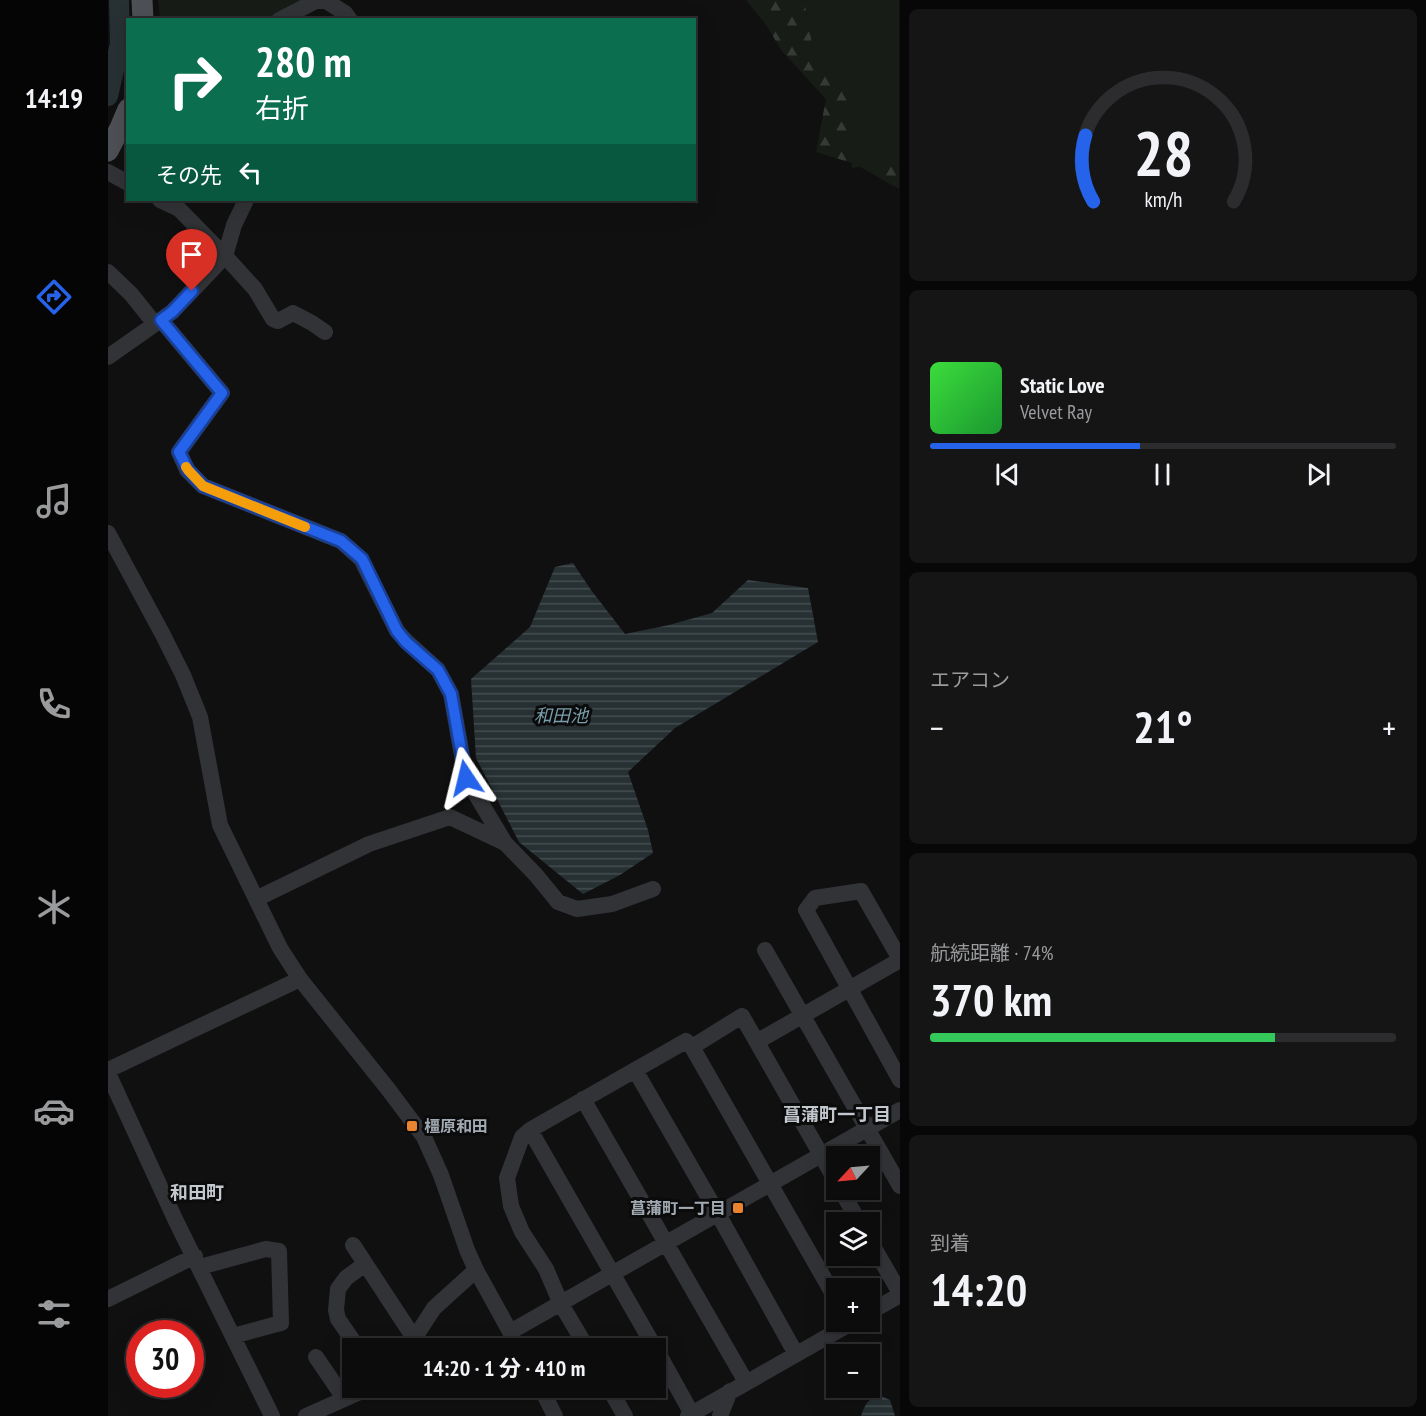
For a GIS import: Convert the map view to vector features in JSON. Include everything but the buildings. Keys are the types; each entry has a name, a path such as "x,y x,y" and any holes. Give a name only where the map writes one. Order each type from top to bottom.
{"main road":[{"path":"142,0 143,18"},
{"path":"108,151 126,114"}],"street":[{"path":"283,18 316,0 327,1 349,18"},
{"path":"108,172 126,182"},
{"path":"162,201 179,209 225,256 255,290 273,319 278,321 293,313 325,332"},
{"path":"108,357 172,312 225,256 234,225 246,201"},
{"path":"108,272 158,322 222,393 179,452 188,470 203,486 341,541 362,559 397,631 438,670 451,694 466,778 505,843 558,902 576,909 612,904 653,889"},
{"path":"108,533 183,675 200,717 220,825 280,948 300,979 424,1137 441,1175 467,1250 513,1338"},
{"path":"256,899 369,844 450,817 505,843"},
{"path":"758,1041 802,1015 849,989 900,960 861,891 815,898 806,910 849,989 900,1080"},
{"path":"765,950 900,1186"},
{"path":"272,1416 176,1219 108,1071 300,979"},
{"path":"692,1047 742,1016 826,1163"},
{"path":"581,1338 561,1304 546,1269 522,1232 511,1206 507,1178 522,1137 530,1130 686,1041 692,1047 826,1282"},
{"path":"635,1070 796,1354"},
{"path":"583,1099 746,1382"},
{"path":"510,1332 900,1110"},
{"path":"530,1130 649,1338"},
{"path":"353,1245 408,1338"},
{"path":"108,1299 197,1261 266,1249 279,1251 280,1323 233,1336"},
{"path":"880,1259 900,1294 880,1306"},
{"path":"351,1338 338,1319 336,1310 338,1289 346,1278 365,1264"},
{"path":"414,1338 434,1308 476,1270"},
{"path":"666,1369 691,1415 833,1332"},
{"path":"316,1357 342,1395"},
{"path":"720,1416 730,1391"},
{"path":"306,1416 344,1398"},
{"path":"546,1398 555,1416"},
{"path":"615,1398 625,1416"}],"green space":[{"path":"158,0 304,0 268,18 160,18"},
{"path":"746,0 899,0 899,189 855,164 816,152 826,99 781,50 767,26"},
{"path":"804,0 899,0 899,162 852,168 848,84 813,49"}],"water":[{"name":"和田池","path":"573,563 625,634 712,613 748,580 808,588 818,642 675,728 628,772 648,830 653,853 620,875 583,894 519,842 476,758 471,679 530,627 555,567"},
{"path":"880,1396 890,1400 895,1416 861,1416 868,1402"}],"waterway":[{"path":"108,96 120,44 119,0"}],"slow traffic":[{"path":"186,467 203,486 305,527"}],"place":[{"name":"橿原和田","path":"412,1126"},
{"name":"菖蒲町一丁目","path":"738,1208"}],"district":[{"name":"菖蒲町一丁目","path":"837,1115"},
{"name":"和田町","path":"197,1193"}],"route":[{"path":"192,291 161,320 222,393 179,452 188,470 203,486 341,541 362,559 397,631 438,670 451,694 466,778"}]}
